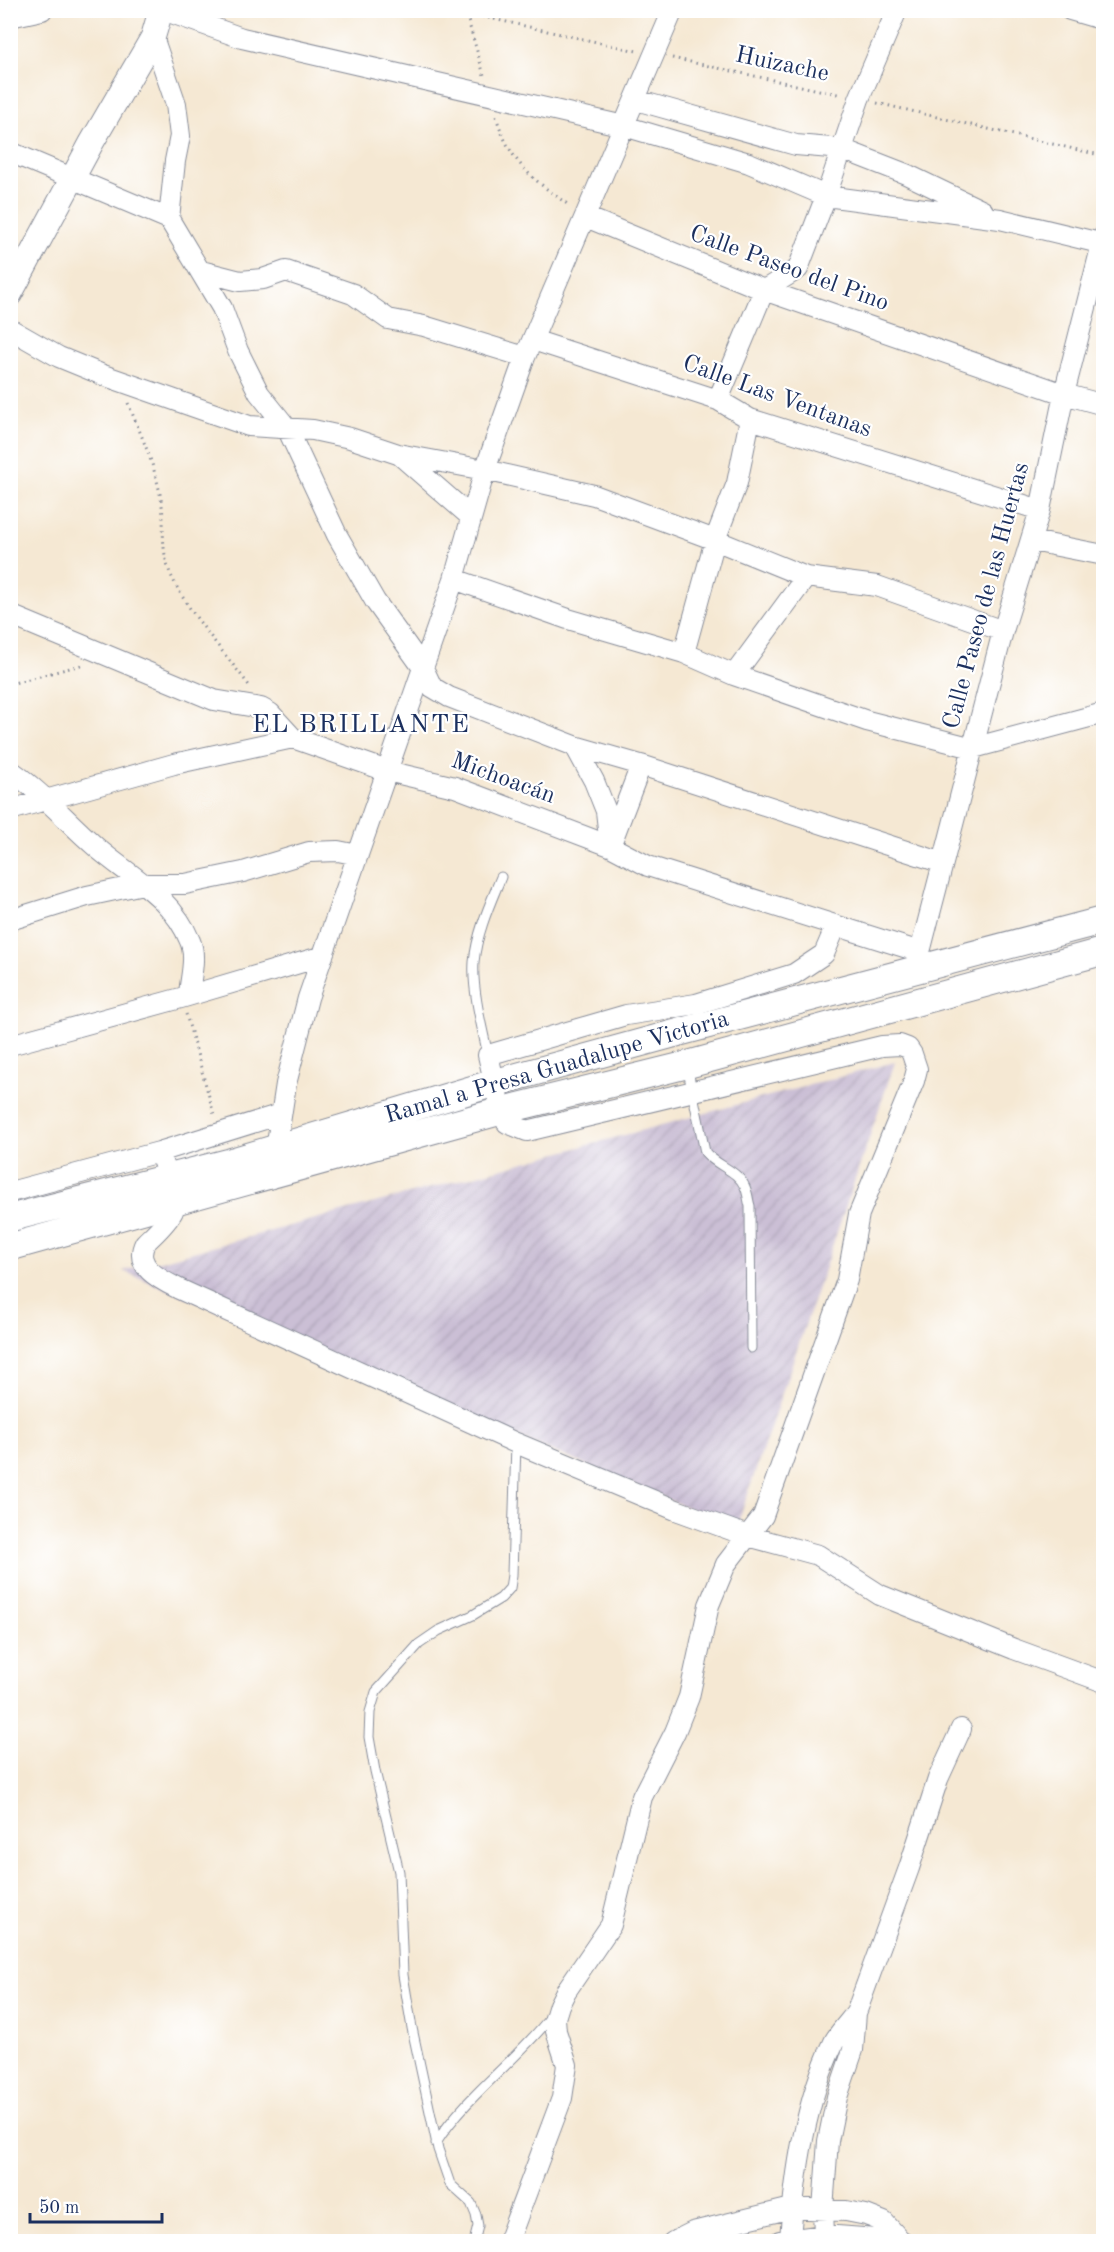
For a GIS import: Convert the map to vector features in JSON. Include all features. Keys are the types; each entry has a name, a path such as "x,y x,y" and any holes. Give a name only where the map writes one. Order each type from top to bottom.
{"main road":[{"name":"Ramal a Presa Guadalupe Victoria","path":"10,1218 164,1164 276,1149 494,1083 680,1032 920,961 1104,920"},
{"name":"Ramal a Presa Guadalupe Victoria","path":"10,1247 501,1111 686,1065 1104,951"}],"street":[{"path":"10,17 42,10"},
{"path":"10,294 71,179 153,37 162,10 242,38 624,126 749,163 826,196 1000,219 1103,241"},
{"path":"276,1149 296,1039 454,579 485,470 529,348 586,218 593,195 656,55 673,10"},
{"path":"718,400 764,290 798,269 859,99 897,10"},
{"path":"1070,10 1104,20"},
{"path":"153,37 176,104 180,136 175,160 169,219"},
{"path":"636,100 796,145 842,149 906,174 1000,219"},
{"path":"10,152 169,219 222,308 238,351 259,393 287,428 337,534 375,602 423,668 432,687 449,697 575,746 641,765 943,863"},
{"name":"Calle Paseo del Pino","path":"586,218 764,290 1064,394 1104,405"},
{"name":"Calle Paseo de las Huertas","path":"920,961 1003,630 1040,510 1064,394 1103,241"},
{"name":"Calle Las Ventanas","path":"201,272 240,281 263,279 286,272 353,294 388,319 529,348 718,400 750,419 1040,510"},
{"path":"10,329 59,357 249,426 313,430 398,454 485,470 594,495 806,577 877,586 1003,630"},
{"path":"684,653 715,540 737,483 750,419"},
{"path":"398,454 471,517"},
{"path":"1032,541 1104,555"},
{"path":"734,675 806,577"},
{"path":"454,579 568,619 684,653 734,675 867,721 973,748 1104,713"},
{"path":"10,615 214,699 261,708 270,713"},
{"name":"Michoacán","path":"270,713 293,738 387,771 455,787 610,846 648,866 836,926 920,961"},
{"path":"10,810 174,764 293,738"},
{"path":"575,746 594,781 606,811 610,846"},
{"path":"610,846 641,765"},
{"path":"10,770 26,781 98,849 169,905 191,942 193,957 185,997"},
{"path":"10,920 87,896 143,884 185,884 243,872 316,851 338,851 358,855"},
{"path":"508,2241 562,2098 567,2065 556,2031 555,2018 559,2005 566,1990 611,1925 642,1797 675,1732 689,1697 709,1605 726,1564 762,1516 847,1280 859,1214 903,1109 917,1069 908,1048 900,1045 882,1046 527,1131 507,1123 501,1111 488,1055 626,1015 696,1004 794,974 824,954 836,926"},
{"path":"10,1045 323,956"},
{"path":"10,1192 164,1164 219,1134 281,1114"},
{"path":"164,1164 175,1202 173,1210 141,1249 142,1259 147,1269 158,1278 516,1443 676,1510 748,1536 818,1555 880,1594 1014,1649 1104,1682"},
{"path":"824,2235 823,2209 828,2141 837,2097 853,2050 856,2013 909,1868 938,1779 961,1729"},
{"path":"856,2013 835,2041 812,2100 785,2240 824,2235 902,2241"},
{"path":"673,2241 693,2232 792,2208 823,2209 866,2215 884,2223 902,2241"}],"lane":[{"path":"488,1055 474,964 484,917 501,876"},
{"path":"686,1065 705,1152 712,1161 738,1177 745,1186 750,1206 751,1348"},
{"path":"474,2241 478,2226 471,2203 450,2184 436,2143 408,2008 401,1936 399,1872 375,1771 369,1737 370,1712 376,1692 419,1644 438,1631 485,1608 501,1598 510,1588 516,1443"},
{"path":"436,2143 470,2100 530,2043 559,2005"}],"path":[{"name":"Huizache","path":"453,10 859,99 1104,156"},
{"path":"466,12 503,138 518,163 536,181 586,218"},
{"path":"118,380 154,466 162,500 163,551 170,574 182,596 270,713"},
{"path":"10,684 111,656"},
{"path":"185,997 219,1134"}],"shaded area":[{"path":"895,1062 736,1528 123,1271"}],"district":[{"name":"EL BRILLANTE","path":"361,725"}]}
